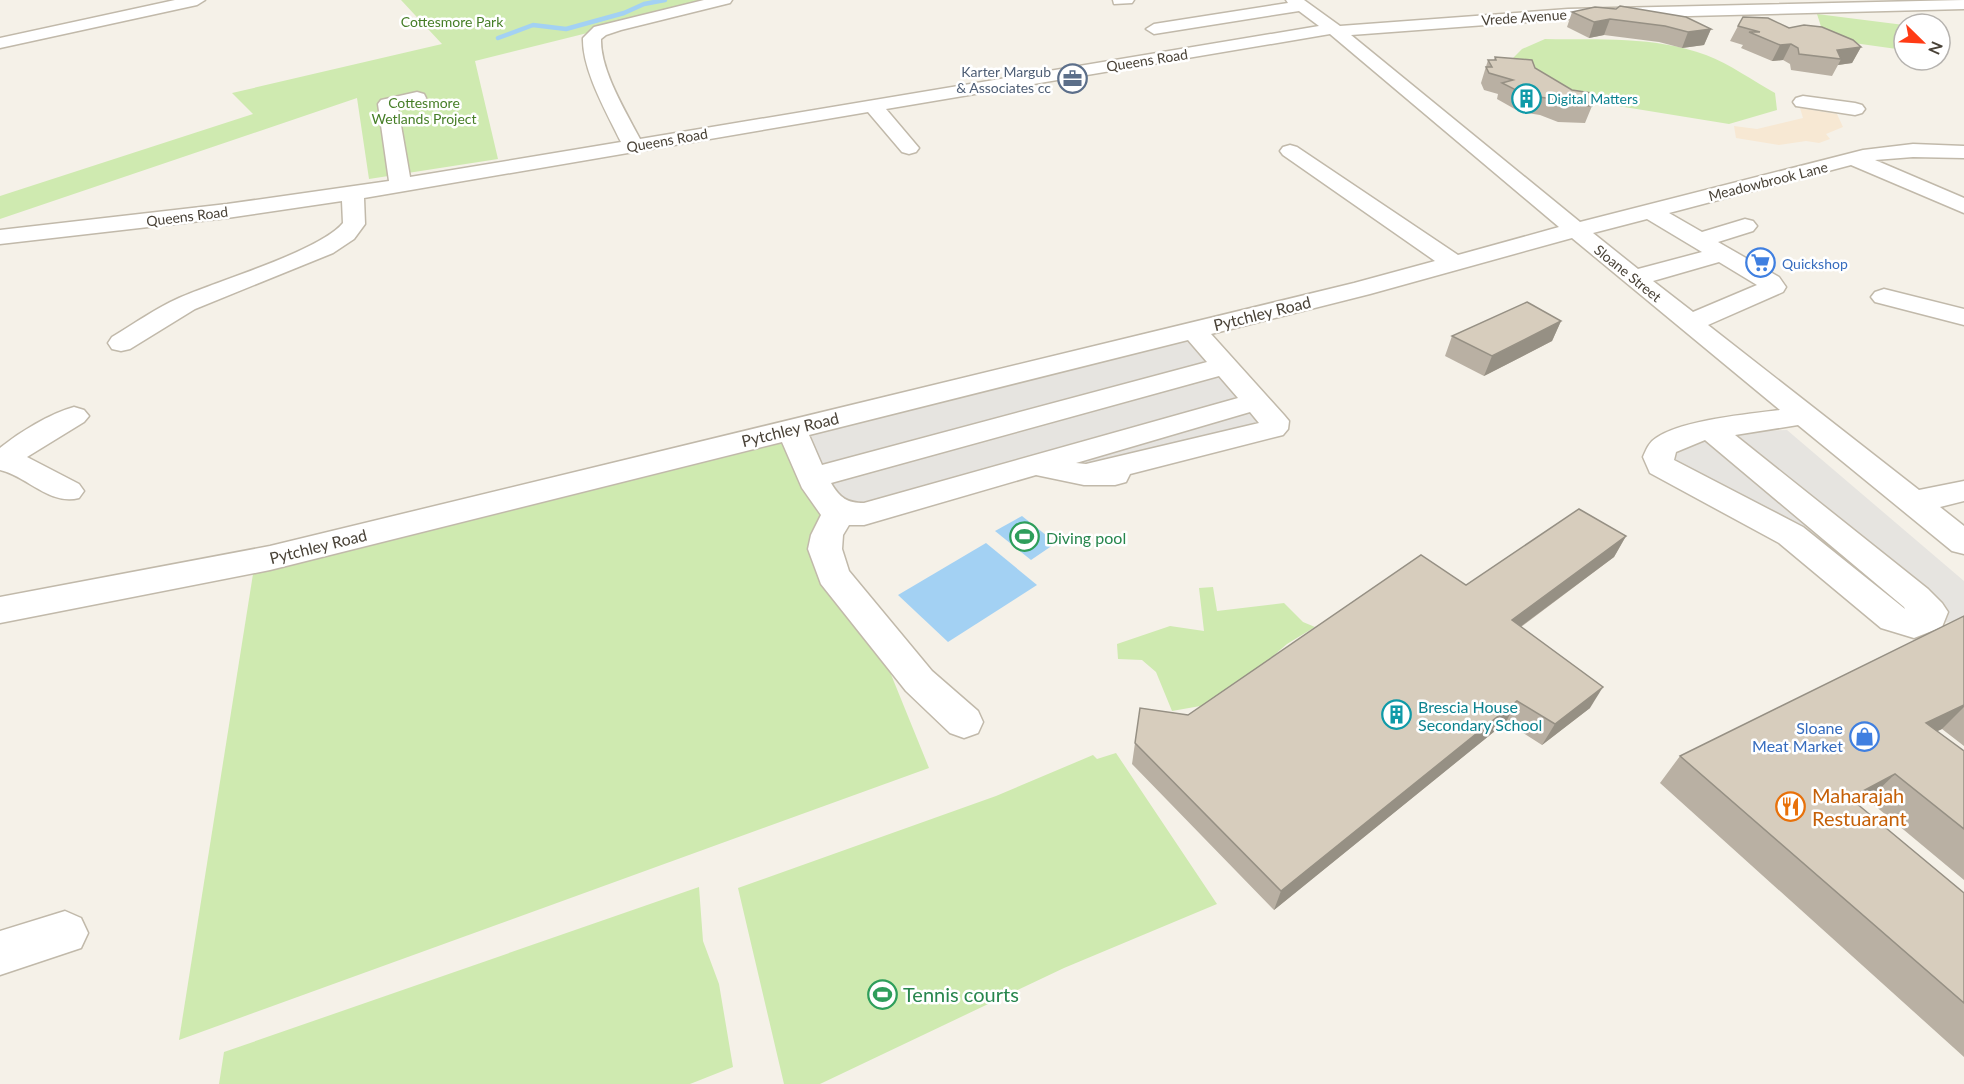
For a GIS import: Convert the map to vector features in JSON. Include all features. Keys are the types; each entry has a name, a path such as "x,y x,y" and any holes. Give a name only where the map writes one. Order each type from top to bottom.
{"street":[{"path":"0,43 197,0"},
{"path":"633,146 595,63 591,48 592,38 616,26 724,0"},
{"path":"1154,29 1297,3"},
{"name":"Sloane Street","path":"1297,3 1334,30 1634,278 1964,543"},
{"name":"Vrede Avenue","path":"1334,30 1568,14 1964,4"},
{"path":"1669,19 1670,23 1684,27"},
{"name":"Queens Road","path":"0,237 227,211 353,193 633,146 878,112 1334,30"},
{"path":"400,185 388,104 417,98"},
{"path":"1803,102 1855,109"},
{"path":"804,133 878,112 909,148"},
{"path":"1290,151 1455,264"},
{"name":"Meadowbrook Lane","path":"1576,230 1887,152 1964,152"},
{"path":"1854,159 1964,206"},
{"path":"121,342 186,304 326,248 346,234 354,224 353,193"},
{"path":"1650,211 1770,282 1774,287 1690,323"},
{"path":"1699,240 1744,226"},
{"name":"Pytchley Road","path":"0,610 270,558 1194,330 1455,264 1576,230"},
{"path":"1634,278 1722,254"},
{"path":"1884,297 1964,317"},
{"path":"1031,465 1084,475 1273,429 1274,421 1223,366 1194,330"},
{"path":"813,478 1223,366"},
{"path":"791,428 813,478 828,503 839,512 864,514 1257,401"},
{"path":"1711,430 1916,598 1930,612 1929,618 1914,625 1894,619 1791,535 1661,466 1658,457 1665,445 1687,435 1711,430 1804,415"},
{"path":"68,491 3,459 74,416"},
{"path":"1911,502 1964,491"},
{"path":"839,512 827,535 825,549 833,575 919,681 964,723"},
{"path":"0,953 65,933"}],"shaded area":[{"path":"1800,108 1837,114 1843,127 1826,134 1830,139 1819,143 1806,141 1779,145 1736,138 1734,126 1757,129 1803,118"},
{"path":"1193,330 1273,429 1099,476 1031,465 839,512 791,428"},
{"path":"1787,430 1964,581 1964,619 1899,631 1858,590 1675,475 1665,445 1756,431"}],"green space":[{"name":"Cottesmore Wetlands Project","path":"401,0 720,0 475,61 498,159 369,179 357,98 0,219 0,196 253,114 232,93 442,44"},
{"path":"1817,14 1892,23 1892,48 1825,39"},
{"path":"1545,39 1627,40 1687,49 1724,63 1775,93 1777,110 1729,124 1575,99 1511,60 1522,49"},
{"path":"791,428 929,768 179,1040 253,574"},
{"path":"1213,587 1217,611 1284,603 1303,622 1315,627 1287,644 1257,670 1206,705 1172,711 1156,672 1142,660 1118,659 1117,644 1170,626 1204,631 1199,588"},
{"name":"Tennis courts","path":"1116,753 1217,904 1064,968 820,1084 784,1084 738,888 996,796 1093,755 1097,759"},
{"path":"699,887 703,941 719,984 733,1067 690,1084 219,1084 224,1052"}],"water":[{"name":"Diving pool","path":"1022,516 1056,543 1031,560 995,531"},
{"path":"986,543 1037,585 948,642 898,595"}],"building":[{"path":"1620,6 1686,17 1711,29 1688,32 1665,26 1610,19 1594,22 1572,12 1595,7 1616,9"},
{"path":"1743,17 1768,18 1789,28 1804,25 1822,27 1853,40 1861,47 1837,50 1841,59 1799,54 1798,48 1791,44 1780,45 1749,32 1760,32 1738,26"},
{"path":"1495,57 1532,60 1535,68 1572,90 1591,93 1592,106 1564,105 1546,98 1526,95 1502,83 1513,80 1489,73 1486,67 1492,67 1488,60 1496,60"},
{"path":"1527,302 1561,321 1492,356 1452,336"},
{"name":"Brescia House Secondary School","path":"1579,509 1626,536 1512,620 1603,687 1555,724 1517,701 1281,891 1135,743 1140,708 1188,715 1421,555 1466,585"},
{"path":"1964,616 1964,705 1926,723 1964,751 1964,829 1895,774 1850,798 1964,893 1964,1003 1680,756"}],"waterway":[{"path":"498,38 533,25 566,29 624,13 644,4 665,0"}],"place":[{"name":"Karter Margub & Associates cc","path":"1072,79"},
{"name":"Digital Matters","path":"1526,98"},
{"name":"Quickshop","path":"1761,263"},
{"name":"Diving pool","path":"1025,537"},
{"name":"Brescia House Secondary School","path":"1397,715"},
{"name":"Sloane Meat Market","path":"1864,736"},
{"name":"Maharajah Restuarant","path":"1791,806"},
{"name":"Tennis courts","path":"882,994"}],"park label":[{"name":"Cottesmore Park","path":"452,21"}]}
